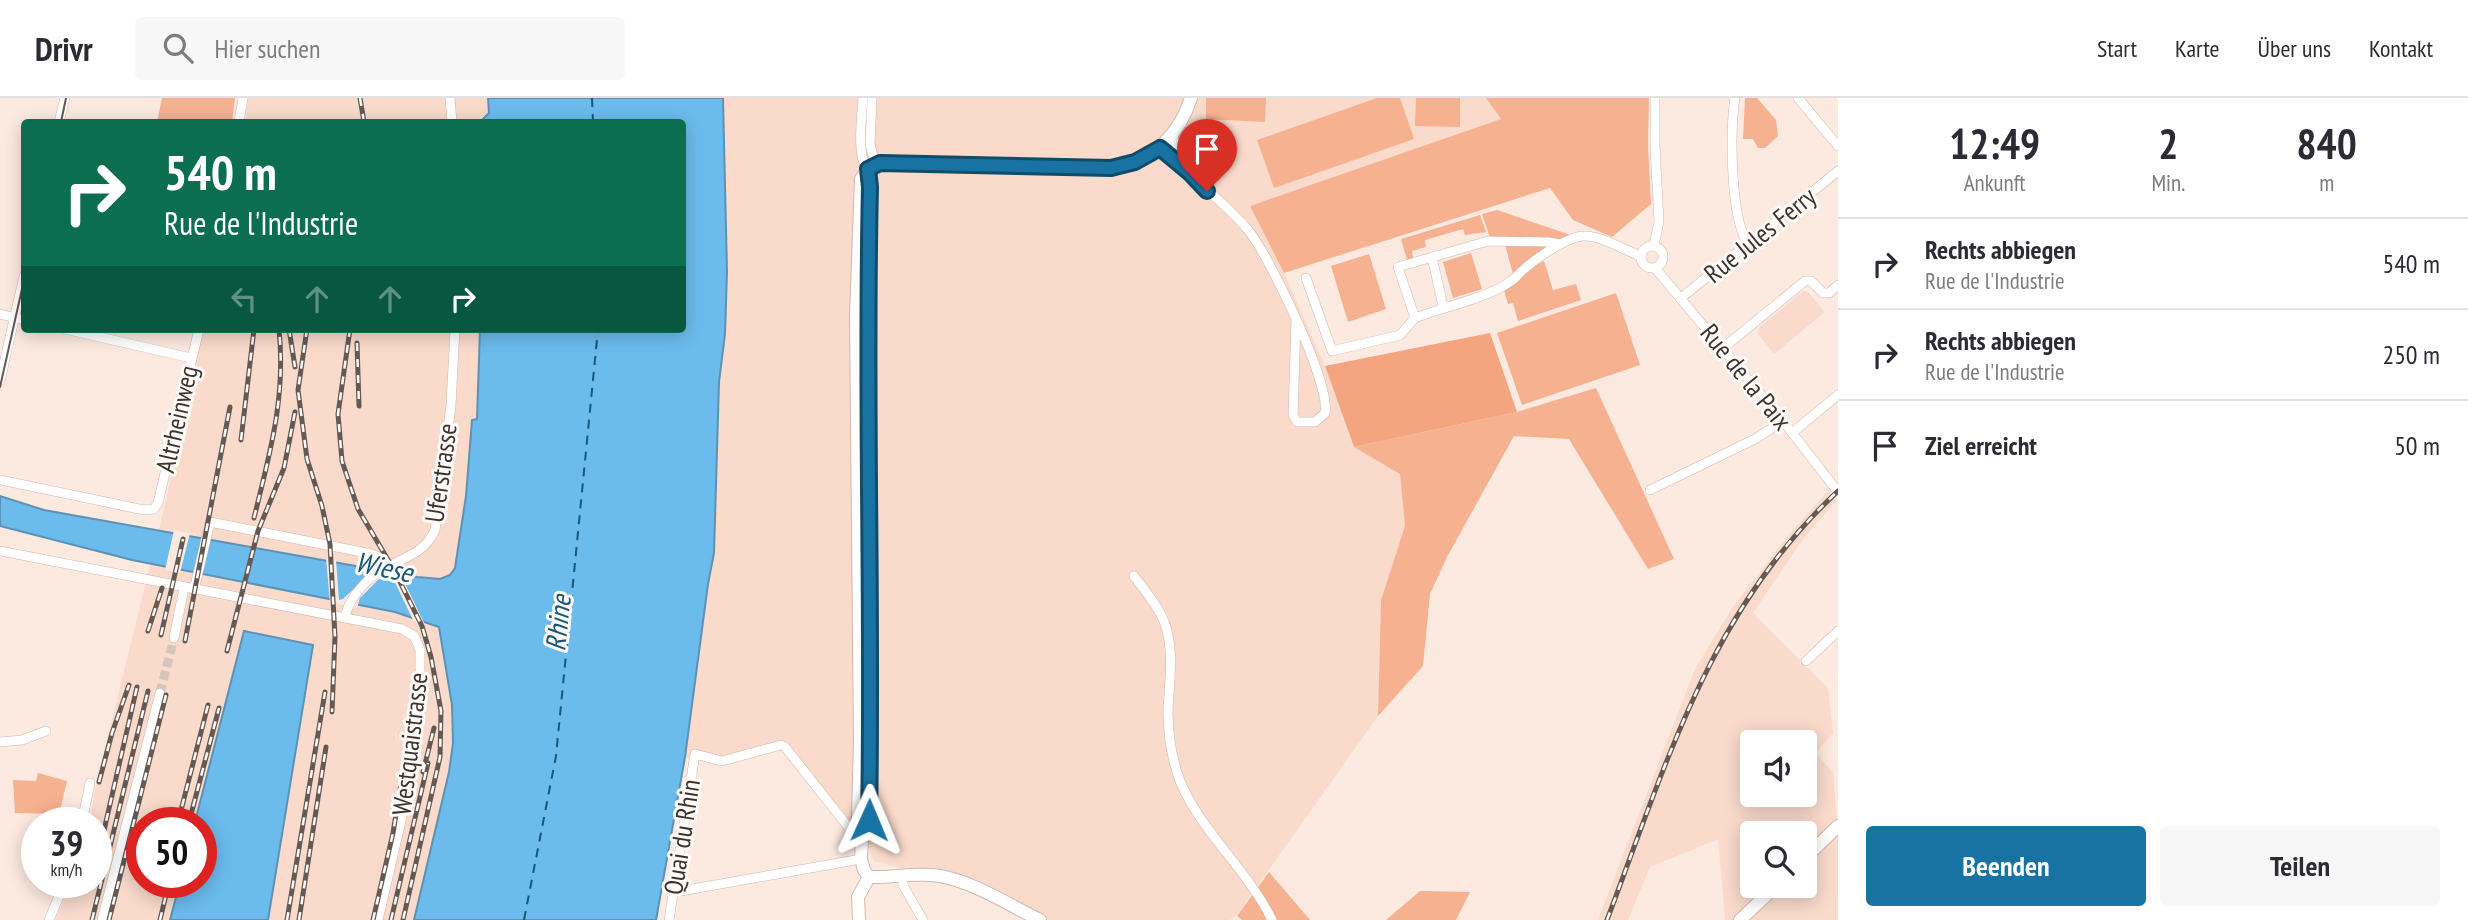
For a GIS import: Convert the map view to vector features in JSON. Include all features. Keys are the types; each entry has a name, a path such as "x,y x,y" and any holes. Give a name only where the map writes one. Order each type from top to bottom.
{"main road":[{"path":"869,877 861,859 862,838 869,820 871,730 861,315 874,165 1111,168 1135,162 1160,148 1182,120 1191,98"},
{"path":"1817,846 1838,826"},
{"path":"869,877 941,876 1040,920"},
{"path":"859,920 858,897 869,877"},
{"path":"1740,920 1763,898"}],"street":[{"path":"60,119 65,98"},
{"path":"240,119 243,98"},
{"path":"450,98 452,119"},
{"path":"863,98 861,155 863,165 874,165 870,144 872,98"},
{"path":"1654,245 1658,222 1656,98"},
{"path":"1735,98 1732,114 1735,194 1740,229 1748,244"},
{"path":"1798,98 1838,146"},
{"path":"1172,136 1190,173"},
{"path":"1160,148 1236,216 1260,245 1276,275 1296,321 1316,369 1326,408 1319,420 1297,422 1292,408 1296,369 1296,321"},
{"name":"Rue Jules Ferry","path":"1681,298 1838,171"},
{"path":"1306,278 1332,351 1400,335 1415,318 1443,306 1491,293 1513,280 1523,269 1560,244 1583,236 1641,256 1645,266 1656,268 1662,263 1664,256 1661,249 1654,245 1647,246 1641,256"},
{"path":"1415,318 1398,267 1488,242 1560,244"},
{"path":"1432,257 1443,306"},
{"name":"Rue de la Paix","path":"1656,268 1835,488"},
{"path":"1723,348 1805,281 1811,281 1823,293 1829,293 1838,285"},
{"path":"0,314 20,319 0,381"},
{"path":"82,333 191,358"},
{"name":"Altrheinweg","path":"0,480 145,510 154,509 158,503 198,333"},
{"name":"Uferstrasse","path":"346,612 351,600 385,568 417,554 430,541 435,530 451,405 455,333"},
{"path":"1792,433 1838,395"},
{"path":"1650,490 1755,439 1783,421"},
{"path":"174,638 189,589 197,579 210,522 330,544 381,558 385,568"},
{"name":"Westquaistrasse","path":"0,551 189,589 346,612 409,631 418,640 420,649 419,705 405,799 378,920"},
{"path":"1134,576 1157,607 1168,639 1171,657 1169,727 1174,762 1181,782 1200,817 1252,887 1272,920"},
{"path":"1806,661 1838,631"},
{"path":"102,920 160,693"},
{"path":"0,742 22,740 46,731"},
{"name":"Quai du Rhin","path":"669,920 695,754 722,761 785,747 853,833 862,838"},
{"path":"85,807 90,783"},
{"path":"674,890 681,891 861,859"},
{"path":"901,876 904,887 923,920"},
{"path":"49,920 58,898"}],"shaded area":[{"path":"162,98 235,98 232,119 158,119"},
{"path":"248,98 488,98 489,114 483,119 245,119"},
{"path":"723,98 1486,98 1501,119 1250,206 1284,273 1325,366 1354,447 1400,474 1405,526 1381,600 1378,716 1236,916 1230,920 1031,920 966,885 874,861 864,841 783,748 721,765 685,757 714,553 719,382 725,334 727,272"},
{"path":"1206,98 1266,98 1265,122 1206,119"},
{"path":"1377,98 1400,98 1414,139 1274,188 1257,140"},
{"path":"1416,98 1460,98 1460,127 1415,126"},
{"path":"1486,98 1649,98 1651,204 1612,237 1573,220 1550,188 1284,273 1250,206 1501,119"},
{"path":"1745,98 1757,98 1776,120 1778,136 1765,148 1758,148 1753,139 1743,139"},
{"path":"1497,210 1568,234 1569,237 1567,240 1490,238 1482,214"},
{"path":"1480,215 1486,232 1465,235 1463,229 1425,240 1426,247 1412,251 1413,258 1407,260 1401,239"},
{"path":"1505,245 1548,246 1513,274"},
{"path":"1471,253 1482,289 1453,298 1443,262"},
{"path":"1369,254 1386,309 1348,322 1331,266"},
{"path":"1544,261 1553,290 1576,284 1581,300 1518,321 1513,303 1508,304 1504,290 1533,266"},
{"path":"1803,291 1808,292 1825,312 1774,354 1758,334 1759,328"},
{"path":"1616,293 1640,365 1522,405 1497,333"},
{"path":"202,333 480,333 477,420 472,420 466,496 456,562 439,627 452,705 453,743 449,772 415,920 55,920 65,898 112,898 112,807 92,807 163,513"},
{"path":"1490,333 1517,412 1354,447 1325,366"},
{"path":"1596,388 1674,559 1648,569 1569,439 1514,436 1447,557 1430,594 1423,666 1378,716 1381,600 1405,526 1400,474 1354,447 1517,412"},
{"path":"1828,491 1836,501 1802,540 1753,613 1828,688 1833,733 1817,752 1817,730 1740,730 1740,807 1817,807 1817,754 1833,773 1838,831 1838,920 1725,920 1718,839 1650,867 1628,920 1598,920 1695,669 1732,608 1791,532"},
{"path":"38,773 67,781 61,807 21,807 21,813 15,813 13,780 36,781"},
{"path":"1269,872 1310,920 1242,920 1237,916"},
{"path":"1420,891 1470,892 1456,920 1386,920"}],"water":[{"name":"Rhine","path":"488,98 723,98 727,272 725,334 719,382 714,553 685,757 656,920 414,920 449,772 453,743 452,705 439,627 395,612 132,560 0,526 0,496 44,510 417,577 440,579 450,575 455,568 466,496 472,420 477,419 480,333 686,333 686,119 483,119 489,113"},
{"path":"244,631 313,645 268,920 170,920 176,898 217,898 217,807 199,807"}],"pier":[{"path":"174,530 190,533 180,573 165,570"},
{"path":"326,558 336,560 339,600 371,572 373,566 390,572 360,598 357,608 330,602"},
{"path":"399,571 426,627 414,622 390,572"}],"ferry route":[{"path":"592,98 593,119"},
{"path":"524,920 556,756 598,333"}],"tunnel":[{"path":"160,693 174,638"}],"tram line":[{"path":"62,119 66,98"},
{"path":"0,387 21,293"}],"railway":[{"path":"360,98 364,119"},
{"path":"241,440 254,333"},
{"path":"254,518 275,425 280,378 279,333"},
{"path":"290,333 295,367"},
{"path":"306,333 298,390 307,459 322,506 330,544 335,637 332,712"},
{"path":"349,333 338,414 342,461 358,509 394,570 422,626 441,711 440,757 403,920"},
{"path":"357,343 359,406"},
{"path":"185,641 230,407"},
{"path":"227,651 258,531 284,468 295,412"},
{"path":"1607,920 1673,746 1724,637 1756,586 1794,537 1838,491"},
{"path":"161,635 183,539"},
{"path":"148,631 162,588"},
{"path":"99,782 129,685"},
{"path":"109,807 137,687"},
{"path":"92,920 148,691"},
{"path":"287,920 325,692"},
{"path":"109,920 166,695"},
{"path":"182,807 208,705"},
{"path":"193,807 219,708"},
{"path":"423,772 434,728"},
{"path":"299,920 326,747"},
{"path":"391,920 428,763"},
{"path":"373,920 401,784"},
{"path":"160,920 165,898"}],"route":[{"path":"869,820 871,670 867,379 868,169 880,163 1111,168 1135,162 1160,148 1207,191"}],"water label":[{"name":"Wiese","path":"384,567"}]}
